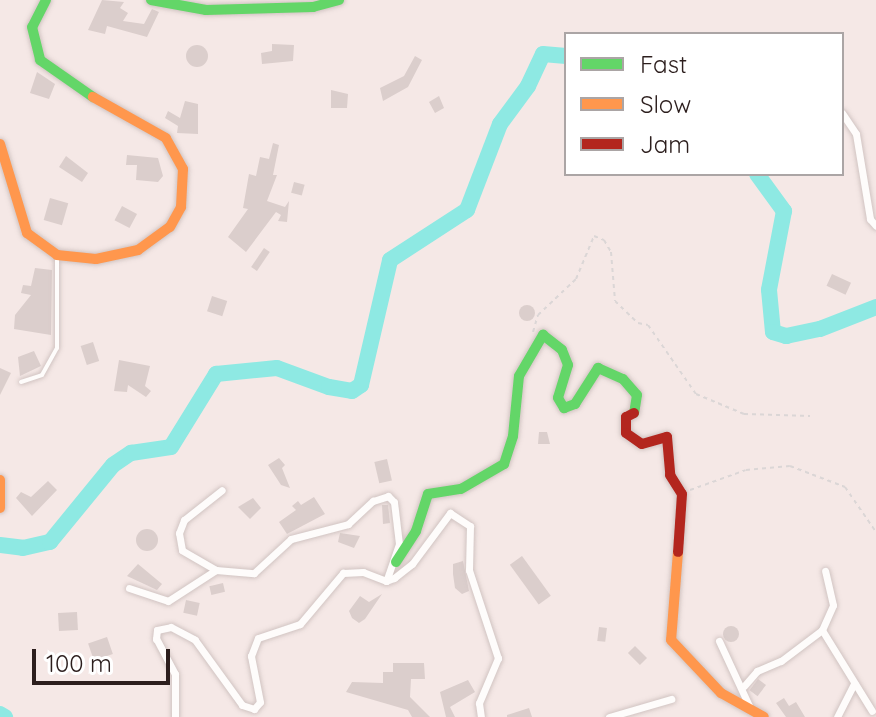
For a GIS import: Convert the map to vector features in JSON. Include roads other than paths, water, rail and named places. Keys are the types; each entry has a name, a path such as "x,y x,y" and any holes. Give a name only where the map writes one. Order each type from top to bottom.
{"street":[{"path":"0,144 27,233 57,255 96,259 138,250 170,227 184,184 176,152 158,131 65,82 40,60 32,27 46,0"},
{"path":"151,0 207,5 313,7 339,0"},
{"path":"844,116 856,134 870,219 876,226"},
{"path":"386,581 416,531 428,494 461,489 504,464 511,445 519,376 531,363 536,345 543,335 562,350 568,365 558,398 564,408 575,404 598,368 633,388 637,395 634,413 626,417 626,433 642,444 667,437 670,475 682,494 671,640 721,693 764,717"},
{"path":"0,480 0,508"},
{"path":"222,490 184,520 179,533 182,550 216,570 254,573 291,539 348,524 373,501 388,496 397,514 396,562"},
{"path":"386,581 412,564 442,517 456,513 465,518 470,526 469,570 498,658 479,703 481,717"},
{"path":"129,588 168,601 216,570"},
{"path":"744,686 757,671 801,648 822,630 833,605 825,571"},
{"path":"175,717 175,674 156,639 157,630 171,627 195,640 242,705 254,709 260,702 251,656 258,638 300,624 343,573 363,572 386,581"},
{"path":"822,630 872,711"},
{"path":"719,641 744,686 751,710"},
{"path":"837,717 854,683"},
{"path":"609,717 671,699"}],"lane":[{"path":"21,382 42,375 57,348 57,255"}],"waterway":[{"path":"0,545 23,548 50,542 113,465 131,453 171,447 216,374 277,368 329,387 352,391 361,385 390,260 467,210 500,124 528,86 543,54 564,56"},
{"path":"758,176 784,211 769,290 773,332 786,336 820,329 876,307"},
{"path":"0,714 5,717"}]}
